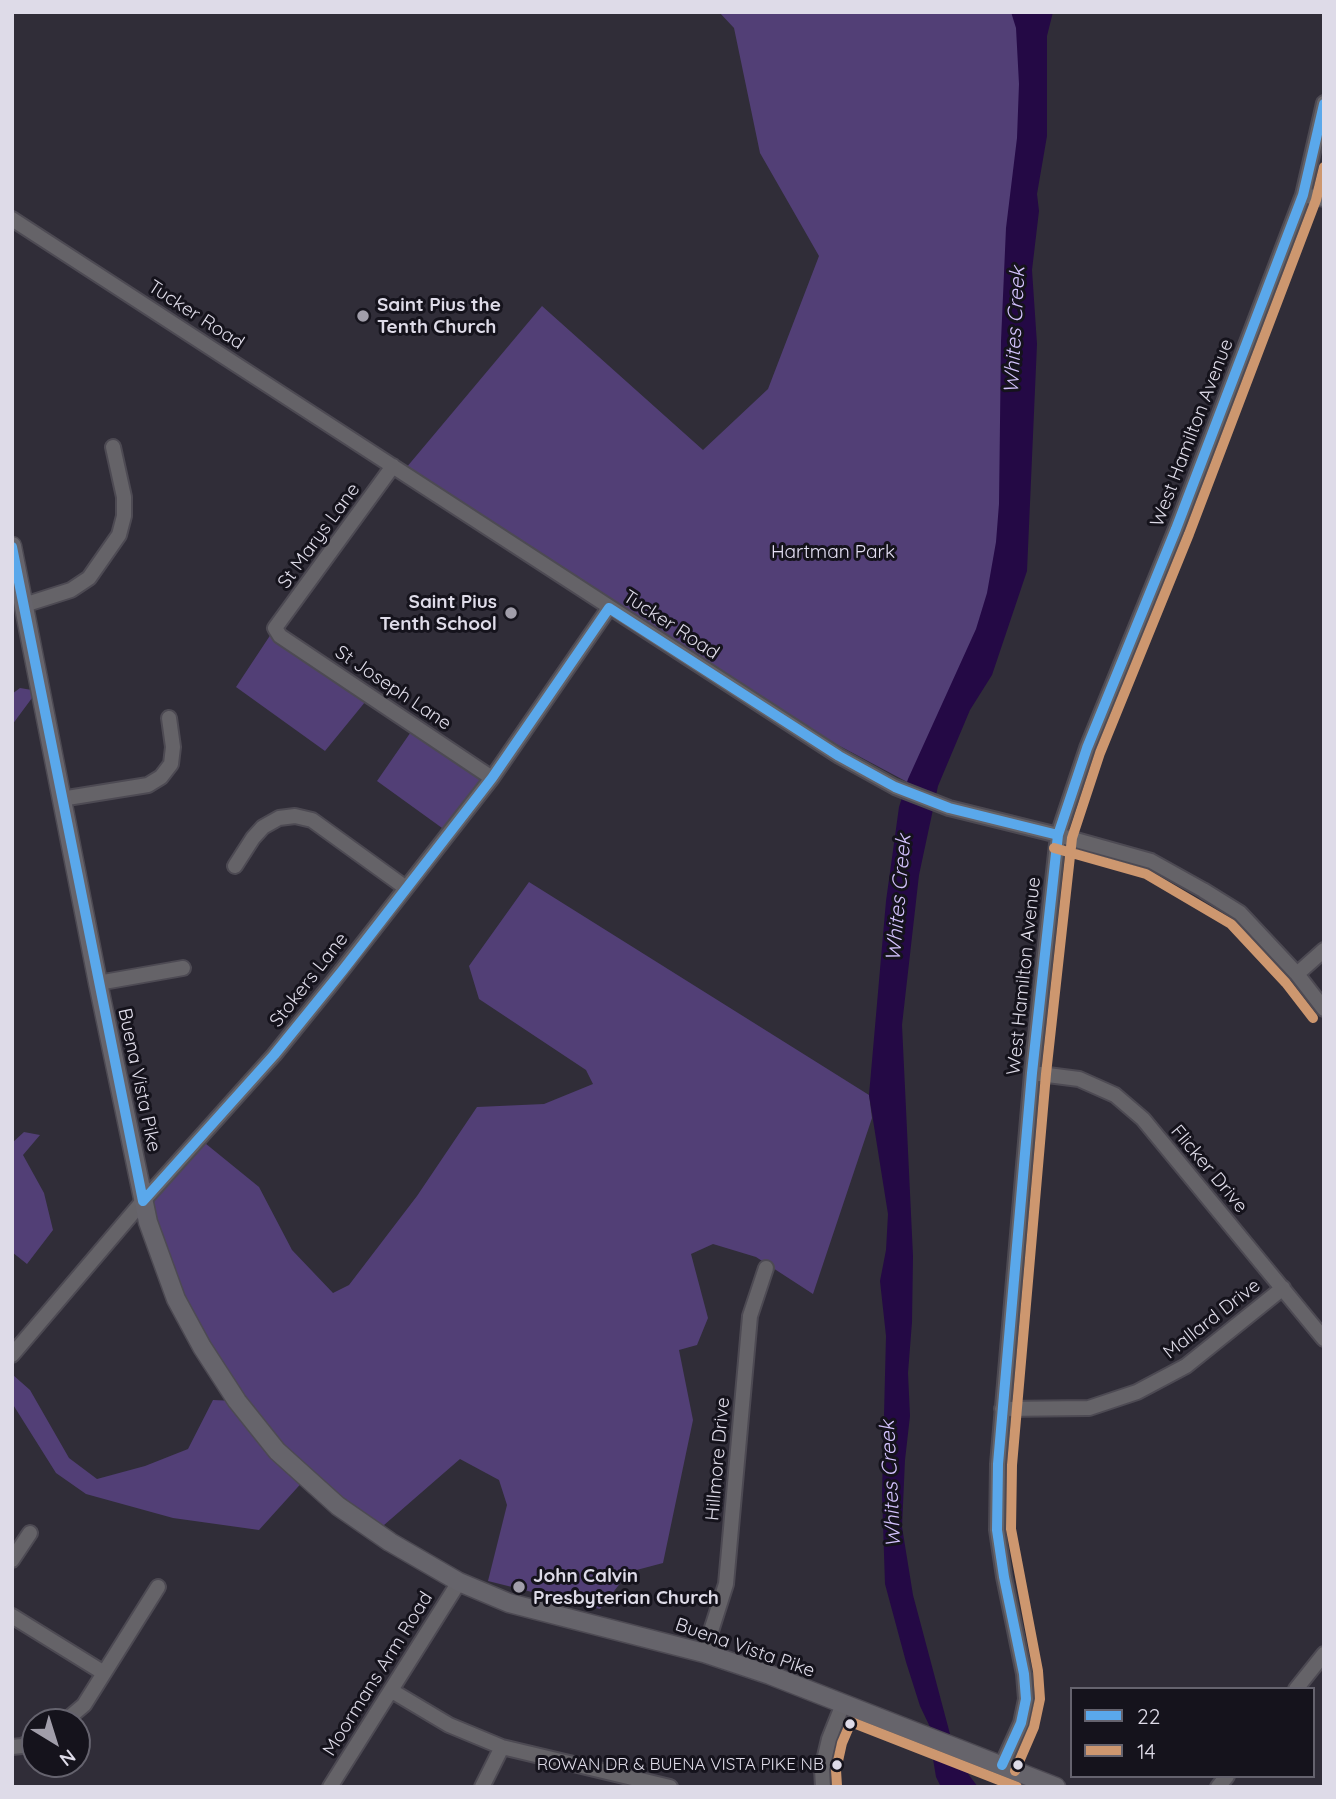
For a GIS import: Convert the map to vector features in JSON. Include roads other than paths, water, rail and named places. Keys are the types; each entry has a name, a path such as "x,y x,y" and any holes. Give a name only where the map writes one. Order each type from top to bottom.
{"main road":[{"name":"Buena Vista Pike","path":"12,546 143,1201 160,1259 176,1299 201,1347 237,1401 277,1451 338,1506 390,1542 459,1582 509,1603 704,1653 770,1675 1056,1787"}],"street":[{"name":"West Hamilton Avenue","path":"996,1763 1021,1723 1026,1699 1024,1674 1004,1577 997,1530 996,1499 1032,1073 1058,835 1087,748 1176,529 1303,195 1324,103"},
{"path":"1303,195 1324,199"},
{"name":"Tucker Road","path":"12,219 839,756 895,787 949,808 1151,862 1203,890 1240,913 1297,974 1324,1009"},
{"path":"24,605 71,590 89,578 119,536 124,516 124,497 113,447"},
{"name":"St Marys Lane","path":"275,628 393,466"},
{"name":"Stokers Lane","path":"12,1355 143,1201 274,1055 492,778 609,608"},
{"name":"St Joseph Lane","path":"275,628 280,636 492,778"},
{"path":"61,799 148,785 161,776 171,764 173,747 169,718"},
{"path":"235,866 263,827 279,818 295,816 312,820 406,888"},
{"path":"1297,974 1324,950"},
{"path":"98,983 183,968"},
{"name":"Flicker Drive","path":"1032,1073 1079,1079 1115,1095 1143,1119 1324,1339"},
{"name":"Hillmore Drive","path":"704,1653 726,1584 750,1316 766,1268"},
{"name":"Mallard Drive","path":"1002,1409 1090,1408 1138,1392 1186,1366 1283,1288"},
{"path":"12,1560 30,1533"},
{"name":"Moormans Arm Road","path":"330,1787 459,1582"},
{"path":"80,1708 158,1587"},
{"path":"12,1616 104,1673"},
{"path":"1298,1687 1324,1654"},
{"path":"392,1691 449,1725 502,1747 670,1787"},
{"path":"823,1787 822,1769 829,1739 843,1704"},
{"path":"482,1787 502,1747"}],"water":[{"name":"Whites Creek","path":"1011,12 1053,12 1047,36 1047,136 1037,194 1039,211 1032,270 1037,344 1027,571 992,675 970,710 938,786 919,875 902,1025 913,1256 908,1373 910,1416 902,1527 913,1595 950,1734 969,1775 978,1787 941,1787 936,1777 930,1727 920,1706 906,1662 885,1584 882,1494 886,1336 880,1281 886,1250 888,1214 869,1095 886,901 899,807 908,779 976,629 987,593 996,542 1006,228 1017,138 1019,84 1016,28"}],"place":[{"name":"Saint Pius the Tenth Church","path":"363,316"},
{"name":"Saint Pius Tenth School","path":"511,613"},
{"name":"John Calvin Presbyterian Church","path":"519,1587"},
{"name":"ROWAN DR & BUENA VISTA PIKE NB","path":"837,1765"}],"park label":[{"name":"Hartman Park","path":"833,552"}]}
